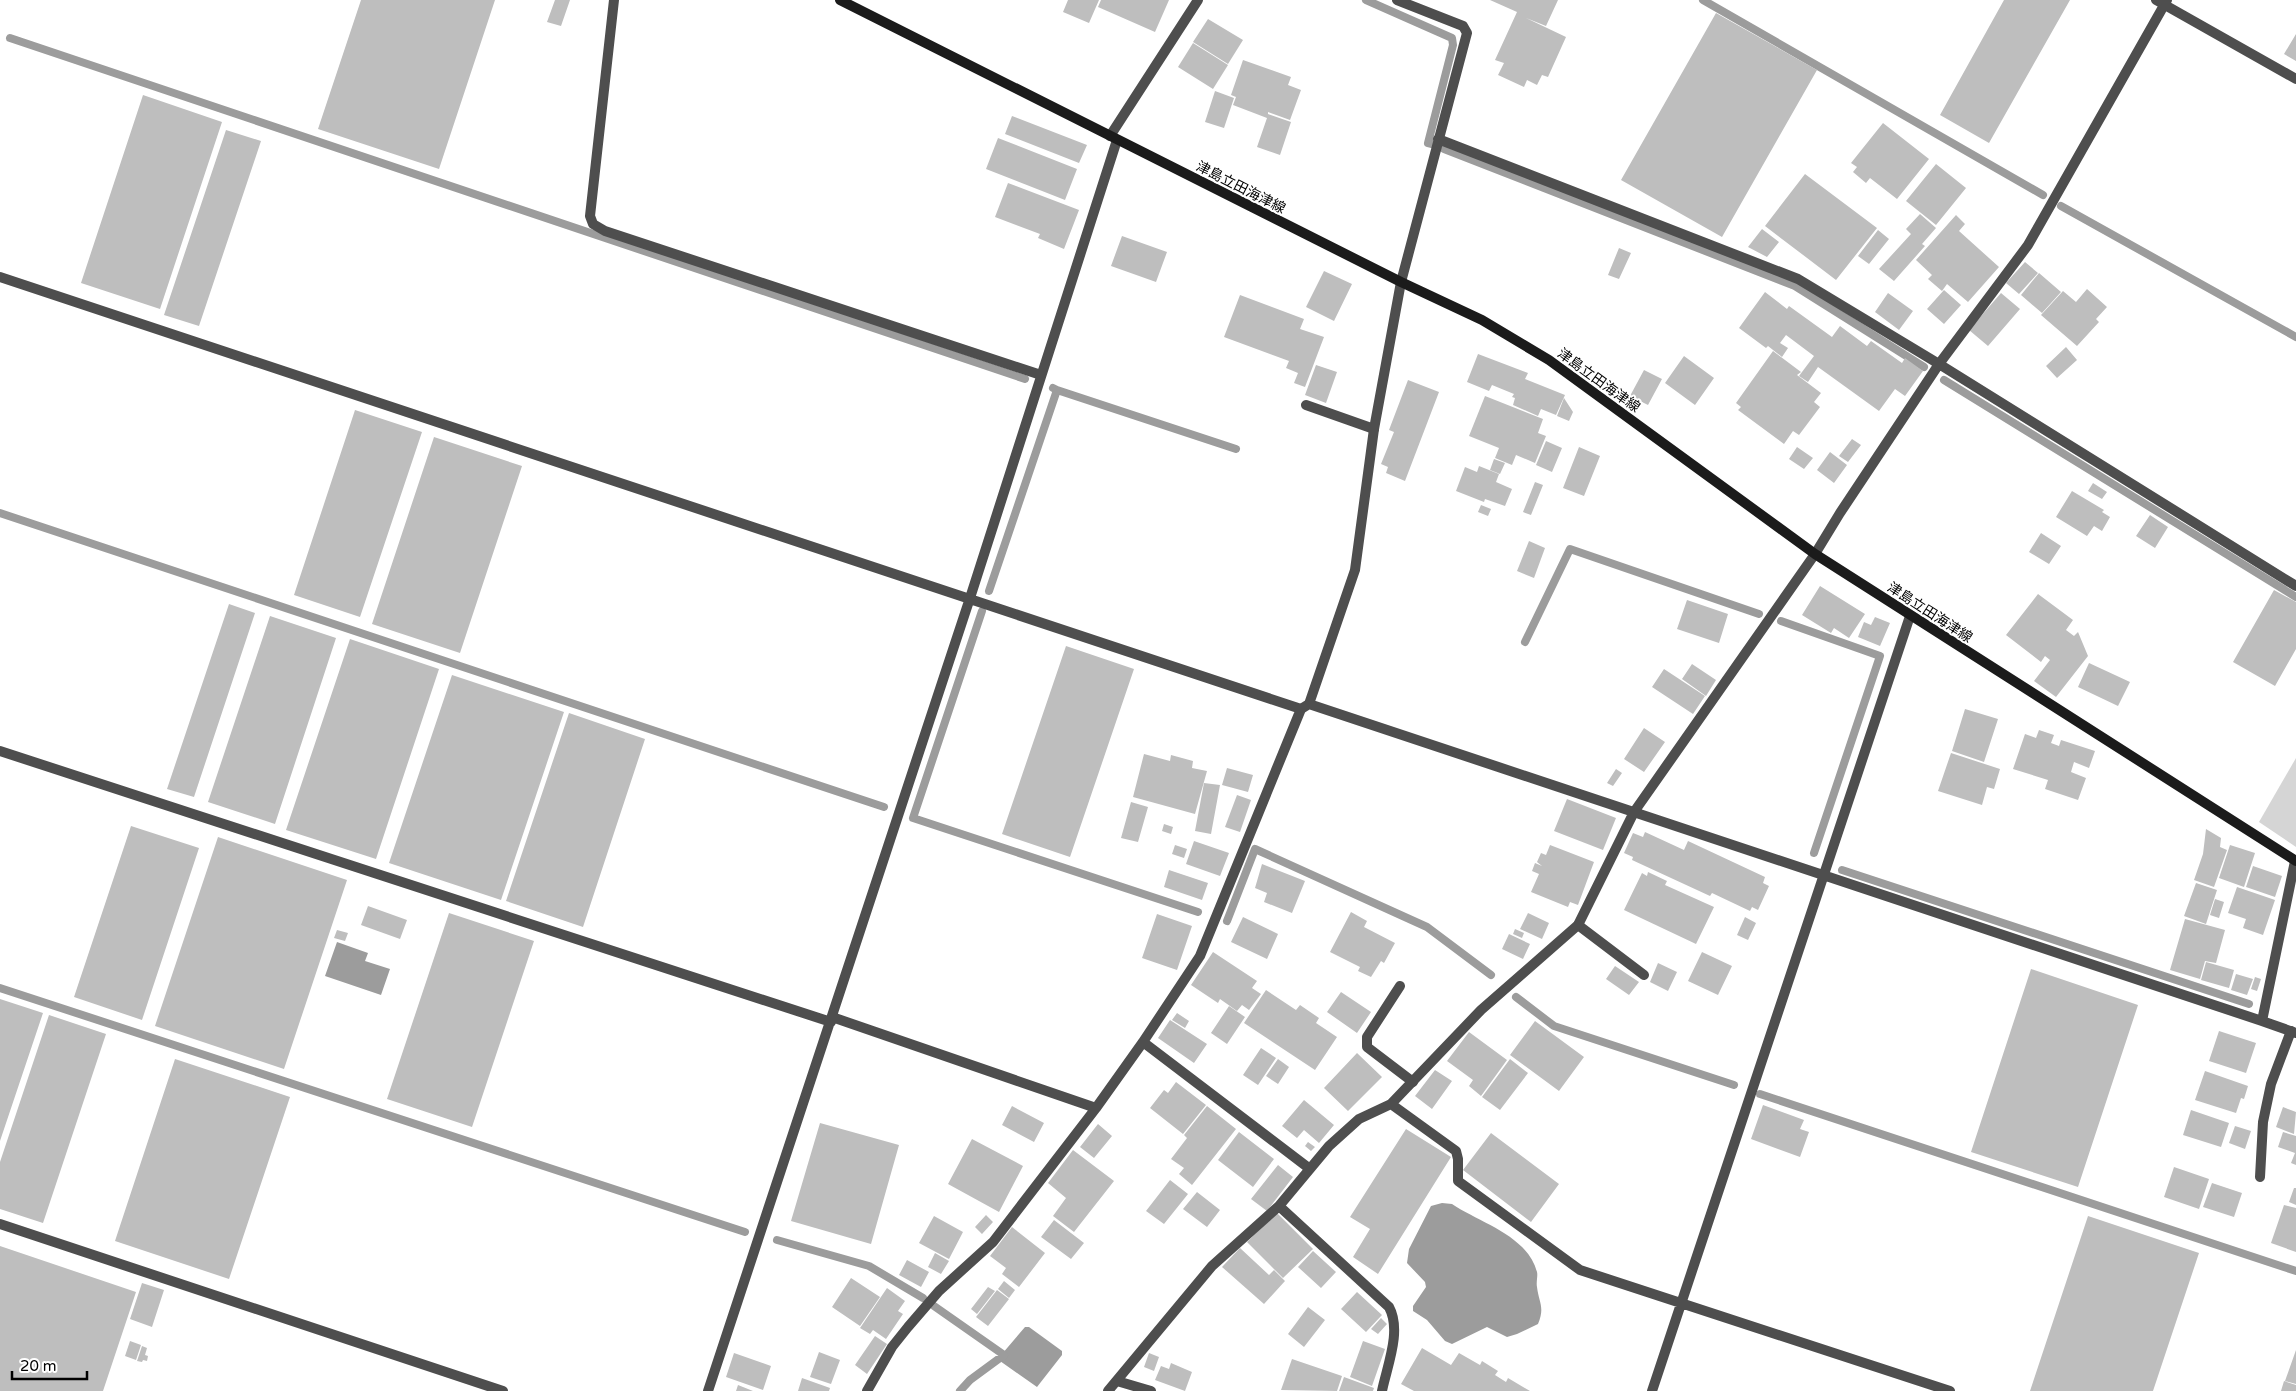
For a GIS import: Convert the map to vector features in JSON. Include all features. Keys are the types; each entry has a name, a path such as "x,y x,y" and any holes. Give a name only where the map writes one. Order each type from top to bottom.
{"main road":[{"name":"津島立田海津線","path":"840,0 1401,282 1482,320 1549,360 1815,554 2296,861"}],"street":[{"path":"708,1391 970,598 1114,138 1198,0"},
{"path":"867,1391 892,1347 908,1327 939,1290 993,1242 1096,1108 1143,1042 1200,956 1305,706 1356,570 1374,429 1401,282 1467,33 1463,26 1397,0"},
{"path":"612,1 590,216 593,224 604,231 1041,375"},
{"path":"1108,1391 1212,1266 1278,1206 1329,1146 1359,1119 1391,1104 1481,1010 1578,925 1634,812 1815,554 1840,512 1939,364 2028,245 2163,2 2296,79"},
{"path":"1438,139 1798,279 1939,364 2296,586"},
{"path":"0,276 970,598 1634,812 2293,1032 2269,1094 2263,1122 2260,1177"},
{"path":"1306,405 1374,429"},
{"path":"1652,1391 1822,875 1910,616"},
{"path":"0,751 831,1020 1096,1108"},
{"path":"2262,1021 2296,861"},
{"path":"1578,925 1644,975"},
{"path":"1400,986 1367,1037 1367,1047 1413,1082"},
{"path":"1143,1042 1310,1169"},
{"path":"1391,1104 1456,1151 1458,1158 1458,1182 1580,1270 1950,1391"},
{"path":"1278,1206 1389,1307 1394,1317 1393,1338 1382,1391"},
{"path":"0,1224 503,1391"},
{"path":"1117,1380 1151,1391"}],"shaded area":[{"path":"2296,758 2296,847 2259,822"},
{"path":"337,942 368,953 365,961 390,969 381,995 325,976"},
{"path":"1442,1203 1452,1204 1501,1231 1523,1248 1532,1259 1537,1272 1541,1309 1538,1324 1507,1337 1487,1327 1452,1344 1445,1341 1427,1320 1413,1311 1413,1306 1426,1287 1425,1282 1407,1263 1409,1249 1431,1206"},
{"path":"1025,1327 1029,1327 1062,1351 1062,1355 1037,1387 1000,1361 1002,1354"}],"building":[{"path":"361,0 495,0 439,169 318,129"},
{"path":"555,0 570,0 561,26 547,22"},
{"path":"1068,0 1099,0 1089,23 1063,12"},
{"path":"1101,0 1169,0 1155,32 1098,7"},
{"path":"1490,0 1558,0 1546,26 1526,18 1566,37 1548,77 1542,75 1537,85 1527,80 1524,87 1498,75 1504,63 1495,60 1517,12"},
{"path":"2004,0 2070,0 1989,143 1940,115"},
{"path":"1716,13 1817,70 1722,237 1621,180"},
{"path":"1208,19 1243,40 1228,64 1193,42"},
{"path":"2296,34 2296,61 2284,54"},
{"path":"1193,43 1228,65 1213,89 1178,67"},
{"path":"1243,60 1291,77 1288,85 1301,90 1290,120 1268,112 1268,114 1291,122 1280,155 1257,147 1267,118 1233,105 1236,97 1231,95"},
{"path":"1215,91 1234,98 1224,128 1205,122"},
{"path":"143,95 222,122 160,309 81,283"},
{"path":"1012,116 1087,145 1079,163 1005,134"},
{"path":"1883,123 1929,159 1897,199 1870,178 1866,183 1853,172 1857,167 1851,163"},
{"path":"226,130 261,141 199,326 164,315"},
{"path":"998,138 1077,169 1065,200 986,169"},
{"path":"1936,164 1966,188 1936,225 1906,201"},
{"path":"1805,174 1877,228 1836,280 1765,226"},
{"path":"1008,183 1079,210 1064,249 1038,238 1040,234 995,217"},
{"path":"1920,214 1936,228 1922,244 1925,246 1894,281 1879,269 1911,234 1906,229"},
{"path":"1956,215 1965,224 1959,231 1999,267 1968,302 1947,284 1942,291 1928,279 1932,275 1916,260"},
{"path":"1762,229 1779,242 1767,257 1748,247"},
{"path":"1878,230 1889,239 1869,264 1858,256"},
{"path":"1122,236 1167,252 1156,282 1111,266"},
{"path":"1619,248 1631,253 1619,279 1608,275"},
{"path":"2025,262 2038,273 2019,294 2006,283"},
{"path":"1324,271 1352,284 1334,321 1306,307"},
{"path":"2039,273 2061,292 2042,313 2021,295"},
{"path":"2087,289 2107,307 2096,319 2099,322 2077,346 2041,315 2063,291 2076,302"},
{"path":"1944,290 1961,305 1944,324 1927,309"},
{"path":"1765,292 1787,309 1789,306 1832,337 1840,326 1867,346 1871,341 1902,363 1905,358 1923,371 1905,396 1895,389 1879,411 1818,367 1808,382 1799,376 1814,356 1786,335 1780,343 1788,348 1782,357 1739,328"},
{"path":"1888,293 1913,311 1899,330 1875,312"},
{"path":"2001,293 2020,309 1988,346 1969,330"},
{"path":"1240,295 1304,319 1300,329 1324,337 1305,387 1294,383 1298,373 1286,368 1289,361 1224,337"},
{"path":"2066,347 2077,360 2057,378 2046,366"},
{"path":"1773,351 1801,372 1797,375 1821,393 1814,402 1820,407 1799,435 1793,431 1784,444 1738,410 1741,407 1736,403"},
{"path":"1478,354 1528,373 1525,379 1565,395 1556,415 1541,409 1538,416 1513,405 1515,398 1512,397 1514,394 1492,385 1489,391 1467,382"},
{"path":"1684,356 1714,378 1695,405 1665,383"},
{"path":"1316,365 1337,372 1326,403 1305,395"},
{"path":"1644,370 1662,379 1648,405 1630,396"},
{"path":"1408,380 1439,392 1405,481 1386,473 1388,467 1381,464 1394,432 1389,430"},
{"path":"1485,396 1543,419 1538,433 1546,436 1535,463 1516,455 1512,465 1495,458 1499,448 1469,436"},
{"path":"1564,398 1573,412 1569,421 1557,416"},
{"path":"355,410 422,432 360,617 294,595"},
{"path":"434,437 522,466 460,653 372,624"},
{"path":"1852,439 1861,445 1848,462 1839,456"},
{"path":"1546,441 1562,448 1552,472 1536,465"},
{"path":"1579,447 1600,456 1584,496 1563,488"},
{"path":"1797,447 1813,458 1804,469 1789,459"},
{"path":"1830,452 1847,465 1834,483 1817,470"},
{"path":"1494,459 1505,463 1500,474 1490,470"},
{"path":"1479,466 1499,474 1496,482 1512,489 1505,506 1485,499 1484,502 1456,491 1465,467 1477,472"},
{"path":"1535,482 1543,485 1531,515 1523,512"},
{"path":"2093,483 2107,492 2102,499 2088,491"},
{"path":"2072,491 2104,510 2102,512 2110,517 2102,531 2094,526 2087,536 2056,517"},
{"path":"1481,505 1491,509 1488,516 1478,512"},
{"path":"2150,515 2168,527 2155,548 2136,536"},
{"path":"2041,533 2061,546 2049,564 2029,552"},
{"path":"1529,541 1545,548 1534,578 1517,571"},
{"path":"1820,586 1865,614 1849,638 1834,628 1831,633 1802,615"},
{"path":"2274,590 2296,602 2296,649 2275,686 2233,662"},
{"path":"2038,594 2073,620 2066,630 2074,636 2078,632 2088,656 2056,697 2034,681 2050,660 2045,656 2041,662 2006,635"},
{"path":"1687,600 1728,614 1719,643 1677,629"},
{"path":"229,604 255,613 194,797 167,789"},
{"path":"270,616 336,638 275,824 208,802"},
{"path":"1875,617 1890,623 1880,646 1858,637 1864,622 1871,625"},
{"path":"350,639 439,669 376,859 286,830"},
{"path":"1066,646 1134,669 1070,857 1002,834"},
{"path":"2089,663 2130,682 2118,706 2078,687"},
{"path":"1692,664 1716,680 1706,696 1682,679"},
{"path":"1664,669 1705,696 1693,714 1652,687"},
{"path":"452,675 564,712 501,900 389,863"},
{"path":"1965,709 1998,719 1984,762 1952,751"},
{"path":"569,713 645,739 583,927 506,901"},
{"path":"1644,728 1665,742 1644,772 1624,759"},
{"path":"2039,730 2054,735 2051,743 2059,746 2061,740 2095,751 2089,768 2074,762 2071,772 2086,778 2078,800 2045,789 2048,780 2013,769 2025,734 2036,738"},
{"path":"1951,753 2000,769 1994,789 1987,787 1982,805 1938,791"},
{"path":"1144,754 1170,761 1171,755 1193,761 1192,768 1207,771 1195,814 1133,797"},
{"path":"1227,768 1253,775 1248,792 1222,785"},
{"path":"1616,769 1622,773 1613,786 1607,783"},
{"path":"1204,783 1220,785 1211,834 1195,831"},
{"path":"1237,795 1251,800 1240,832 1225,827"},
{"path":"1567,799 1616,818 1603,850 1554,831"},
{"path":"1131,802 1148,807 1138,842 1121,838"},
{"path":"1164,824 1173,827 1171,834 1162,831"},
{"path":"131,826 199,848 142,1020 74,997"},
{"path":"2206,829 2221,838 2220,847 2227,850 2214,887 2194,880 2203,854"},
{"path":"1645,832 1684,850 1688,841 1765,877 1763,883 1769,886 1758,910 1752,907 1750,911 1712,893 1710,896 1632,860 1633,857 1624,853 1633,833 1643,837"},
{"path":"218,837 347,880 284,1069 155,1026"},
{"path":"1194,841 1229,853 1220,876 1186,864"},
{"path":"1175,845 1187,849 1184,858 1172,854"},
{"path":"1550,845 1594,862 1578,905 1570,902 1568,907 1531,892 1539,874 1532,871 1535,863 1542,866 1537,862 1541,853 1546,855"},
{"path":"2230,845 2255,853 2244,887 2219,878"},
{"path":"1262,864 1305,881 1292,913 1264,902 1267,893 1255,888"},
{"path":"2253,866 2282,876 2275,897 2246,887"},
{"path":"1169,870 1208,883 1202,900 1164,887"},
{"path":"1648,872 1667,881 1665,885 1714,907 1696,944 1624,910 1642,873 1647,876"},
{"path":"2196,883 2217,890 2206,924 2184,916"},
{"path":"2237,887 2275,900 2263,935 2243,928 2246,919 2228,913"},
{"path":"2215,899 2224,902 2219,918 2210,915"},
{"path":"368,906 407,920 400,939 361,925"},
{"path":"1351,912 1367,921 1364,927 1395,943 1384,963 1381,961 1371,977 1358,971 1360,967 1330,952"},
{"path":"449,913 534,941 472,1127 387,1099"},
{"path":"1528,913 1549,923 1542,939 1520,929"},
{"path":"1157,914 1192,926 1177,970 1142,958"},
{"path":"1243,917 1278,934 1267,959 1231,942"},
{"path":"1745,917 1756,923 1748,940 1737,935"},
{"path":"2185,919 2225,930 2216,963 2205,961 2200,979 2170,970"},
{"path":"1515,929 1524,933 1522,938 1513,934"},
{"path":"337,930 348,933 345,941 334,938"},
{"path":"1509,934 1530,944 1523,959 1502,949"},
{"path":"1213,952 1257,981 1252,988 1261,994 1249,1010 1242,1005 1237,1011 1220,999 1218,1003 1191,985"},
{"path":"1702,952 1732,966 1718,995 1688,981"},
{"path":"2206,962 2234,970 2229,988 2201,980"},
{"path":"1658,963 1677,972 1668,991 1650,982"},
{"path":"1615,966 1639,982 1629,995 1606,979"},
{"path":"2031,969 2138,1005 2078,1187 1971,1152"},
{"path":"2236,974 2253,979 2247,995 2231,990"},
{"path":"2255,977 2261,979 2257,991 2251,989"},
{"path":"1266,990 1296,1010 1300,1005 1319,1018 1316,1023 1337,1037 1315,1070 1244,1023"},
{"path":"1341,992 1371,1012 1357,1033 1327,1012"},
{"path":"0,999 43,1013 0,1141"},
{"path":"1229,1006 1245,1017 1227,1044 1211,1033"},
{"path":"1177,1013 1189,1021 1185,1028 1172,1020"},
{"path":"49,1015 106,1034 43,1223 0,1209 0,1162"},
{"path":"1170,1020 1207,1044 1194,1063 1158,1038"},
{"path":"1535,1021 1584,1057 1559,1091 1510,1055"},
{"path":"2219,1031 2256,1043 2246,1073 2209,1061"},
{"path":"1469,1032 1507,1060 1481,1096 1469,1086 1473,1080 1447,1061"},
{"path":"1261,1048 1276,1058 1258,1085 1243,1075"},
{"path":"1357,1053 1382,1077 1348,1111 1324,1088"},
{"path":"175,1059 290,1097 229,1279 115,1241"},
{"path":"1278,1059 1289,1067 1278,1084 1266,1076"},
{"path":"1510,1059 1528,1073 1500,1110 1482,1097"},
{"path":"1435,1070 1452,1081 1432,1109 1415,1096"},
{"path":"2205,1071 2248,1086 2244,1099 2241,1098 2236,1113 2195,1100"},
{"path":"1176,1082 1206,1105 1183,1134 1150,1108 1164,1090 1168,1093"},
{"path":"1304,1100 1334,1125 1319,1143 1304,1130 1297,1138 1282,1126"},
{"path":"1763,1105 1804,1120 1800,1129 1809,1132 1800,1157 1751,1139"},
{"path":"1012,1106 1044,1123 1034,1142 1002,1125"},
{"path":"1207,1106 1236,1129 1192,1185 1179,1174 1184,1168 1171,1159 1187,1138 1184,1135"},
{"path":"2283,1107 2296,1112 2294,1134 2276,1127"},
{"path":"2191,1110 2229,1123 2221,1147 2183,1135"},
{"path":"820,1123 899,1145 871,1244 791,1221"},
{"path":"1098,1124 1112,1136 1094,1158 1080,1147"},
{"path":"2235,1126 2251,1131 2245,1149 2229,1143"},
{"path":"1406,1129 1451,1157 1378,1274 1353,1257 1370,1229 1350,1217"},
{"path":"1239,1132 1274,1159 1253,1187 1218,1160"},
{"path":"2283,1132 2296,1136 2296,1165 2291,1163 2295,1153 2278,1147"},
{"path":"1491,1133 1559,1184 1531,1222 1463,1170"},
{"path":"972,1139 1023,1166 999,1212 948,1184"},
{"path":"1308,1142 1315,1147 1311,1151 1305,1146"},
{"path":"1073,1150 1114,1181 1074,1232 1053,1216 1066,1198 1048,1183"},
{"path":"1278,1165 1293,1177 1267,1211 1251,1199"},
{"path":"2174,1167 2209,1179 2199,1209 2164,1197"},
{"path":"1170,1180 1188,1194 1164,1224 1146,1211"},
{"path":"2212,1183 2242,1193 2234,1217 2203,1207"},
{"path":"2294,1188 2296,1188 2296,1205 2289,1202"},
{"path":"1197,1192 1220,1210 1207,1227 1183,1209"},
{"path":"2284,1205 2296,1208 2296,1252 2271,1243"},
{"path":"1277,1213 1313,1249 1283,1278 1247,1242"},
{"path":"986,1215 993,1222 982,1234 975,1227"},
{"path":"934,1216 963,1232 949,1259 919,1243"},
{"path":"2088,1216 2199,1253 2153,1391 2030,1391"},
{"path":"1054,1220 1084,1243 1071,1259 1041,1237"},
{"path":"1012,1227 1045,1253 1019,1287 1002,1274 1006,1268 990,1256"},
{"path":"0,1246 136,1292 103,1391 0,1391"},
{"path":"1240,1248 1269,1275 1274,1270 1285,1281 1264,1304 1222,1267"},
{"path":"1313,1251 1336,1272 1321,1288 1298,1267"},
{"path":"935,1253 949,1261 941,1274 928,1267"},
{"path":"907,1260 929,1272 921,1287 899,1275"},
{"path":"851,1278 880,1297 860,1326 832,1307"},
{"path":"1004,1281 1015,1290 1009,1298 998,1289"},
{"path":"142,1283 164,1290 152,1327 130,1319"},
{"path":"988,1287 995,1291 977,1314 971,1309"},
{"path":"887,1288 905,1301 898,1311 903,1314 886,1339 873,1330 870,1334 860,1328"},
{"path":"997,1290 1009,1299 988,1326 976,1317"},
{"path":"1357,1292 1382,1315 1366,1332 1341,1309"},
{"path":"1308,1307 1325,1320 1304,1347 1288,1334"},
{"path":"1381,1318 1387,1324 1378,1334 1371,1329"},
{"path":"875,1336 887,1344 867,1374 855,1365"},
{"path":"130,1341 141,1345 136,1360 125,1356"},
{"path":"1363,1341 1385,1349 1372,1386 1350,1377"},
{"path":"142,1346 147,1348 145,1355 148,1356 147,1361 143,1360 142,1362 137,1361"},
{"path":"1422,1348 1451,1365 1459,1353 1480,1365 1482,1361 1498,1371 1495,1375 1506,1382 1508,1378 1530,1391 1414,1391 1401,1384"},
{"path":"2296,1350 2296,1384 2285,1381"},
{"path":"819,1352 840,1360 831,1384 810,1377"},
{"path":"734,1353 771,1366 763,1390 726,1377"},
{"path":"1149,1353 1159,1357 1154,1371 1144,1367"},
{"path":"1292,1359 1342,1376 1337,1391 1281,1390"},
{"path":"1171,1363 1192,1372 1185,1391 1155,1380 1161,1366 1169,1369"},
{"path":"1344,1377 1374,1388 1373,1391 1339,1391"},
{"path":"802,1378 830,1388 829,1391 798,1391"},
{"path":"2284,1381 2296,1385 2296,1391 2281,1391"},
{"path":"738,1385 753,1391 736,1391"}],"waterway":[{"path":"1366,0 1452,38 1453,45 1428,143 1432,144"},
{"path":"1703,0 2043,195"},
{"path":"10,38 1025,379"},
{"path":"1444,149 1795,286 1924,367"},
{"path":"2061,206 2296,337"},
{"path":"1944,380 2296,597"},
{"path":"989,591 1057,390 1053,388"},
{"path":"1057,390 1236,449"},
{"path":"0,513 884,807"},
{"path":"1525,642 1570,549 1759,614"},
{"path":"982,611 913,818 1198,912"},
{"path":"1781,621 1880,656 1814,853"},
{"path":"1227,921 1255,849 1427,927 1491,975"},
{"path":"1842,870 2249,1004"},
{"path":"0,988 745,1232"},
{"path":"1516,997 1554,1026 1734,1085"},
{"path":"1760,1094 2296,1271"},
{"path":"777,1240 869,1266 923,1298"},
{"path":"934,1306 1004,1355 970,1380 960,1391"}]}
